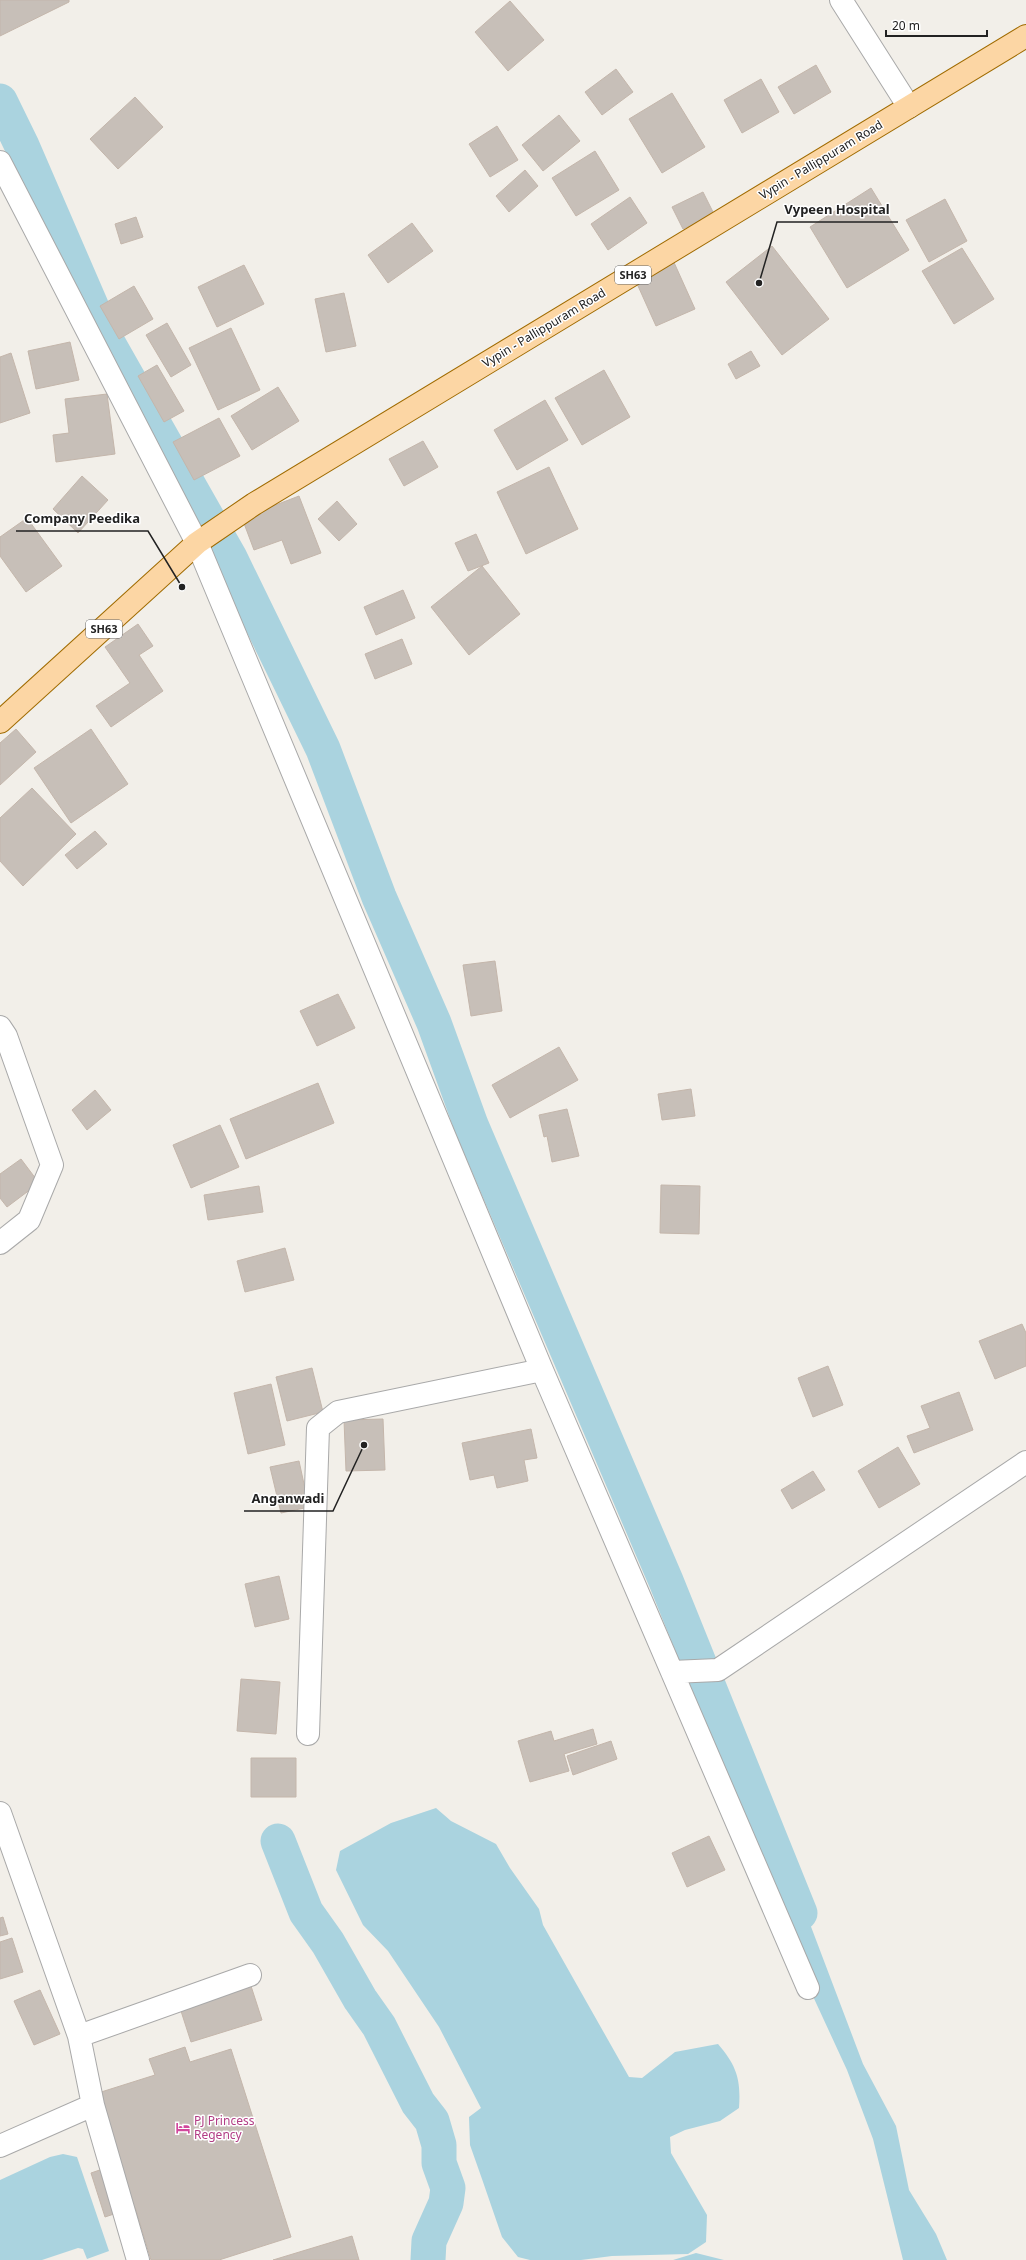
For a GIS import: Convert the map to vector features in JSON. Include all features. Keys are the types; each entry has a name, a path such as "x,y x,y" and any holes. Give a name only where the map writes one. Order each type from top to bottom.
{"main road":[{"name":"Vypin - Pallippuram Road","path":"203,540 240,514 1026,36"},
{"name":"SH63","path":"0,722 203,540"}],"street":[{"path":"841,0 873,47 909,107"},
{"path":"0,162 203,540 542,1370 808,1988"},
{"path":"0,1027 6,1036 52,1165 29,1220 0,1244"},
{"path":"308,1734 318,1428 338,1412 542,1370"},
{"path":"672,1672 718,1670 1026,1462"},
{"path":"0,1813 79,2036 93,2105 138,2260"},
{"path":"79,2036 250,1975"},
{"path":"0,2146 93,2105"}],"water":[{"path":"436,1808 451,1821 496,1844 510,1868 539,1909 543,1925 629,2077 642,2078 675,2052 718,2044 730,2059 738,2081 739,2108 720,2121 685,2130 670,2137 671,2153 707,2215 706,2242 688,2254 612,2256 581,2260 530,2260 518,2257 502,2237 470,2145 469,2117 481,2108 439,2027 388,1951 363,1925 336,1870 340,1851 391,1823"},
{"path":"763,1841 796,1887 863,2064 896,2126 909,2190 936,2234 947,2260 903,2260 873,2139 847,2070 805,1979 785,1923"},
{"path":"63,2154 77,2157 109,2251 87,2259 83,2249 78,2248 42,2260 0,2260 0,2180 50,2157"},
{"path":"696,2253 724,2260 673,2260"}],"building":[{"path":"0,0 69,0 69,2 0,36"},
{"path":"510,1 544,40 508,71 475,32"},
{"path":"816,65 831,92 794,114 778,87"},
{"path":"616,69 633,92 602,115 585,92"},
{"path":"761,79 779,112 742,133 724,100"},
{"path":"672,93 705,147 662,173 629,119"},
{"path":"135,97 163,127 118,169 90,139"},
{"path":"559,115 580,141 543,171 522,145"},
{"path":"497,126 518,160 490,177 469,144"},
{"path":"595,151 619,190 576,216 552,178"},
{"path":"525,170 538,186 509,212 496,196"},
{"path":"871,188 909,250 847,288 810,227"},
{"path":"703,192 714,214 683,229 672,207"},
{"path":"630,197 647,223 608,250 591,224"},
{"path":"945,199 967,241 929,262 906,220"},
{"path":"136,217 143,237 121,244 115,224"},
{"path":"412,223 433,251 388,283 368,255"},
{"path":"772,246 829,319 782,355 726,282"},
{"path":"962,248 994,299 954,324 922,271"},
{"path":"672,258 695,309 656,326 634,277"},
{"path":"244,265 264,304 217,327 198,287"},
{"path":"134,286 153,319 119,339 100,306"},
{"path":"344,293 356,346 326,352 315,299"},
{"path":"167,323 191,365 171,377 146,335"},
{"path":"231,328 260,390 218,410 189,348"},
{"path":"70,342 79,380 36,389 28,351"},
{"path":"751,351 760,366 736,379 728,364"},
{"path":"11,353 30,413 0,423 0,357"},
{"path":"157,365 184,411 164,422 138,376"},
{"path":"604,370 630,417 582,445 555,398"},
{"path":"278,387 299,421 252,450 231,416"},
{"path":"107,394 115,454 56,462 53,435 69,433 65,399"},
{"path":"545,400 568,440 517,470 494,430"},
{"path":"219,418 240,456 194,480 173,442"},
{"path":"423,441 438,467 404,486 389,459"},
{"path":"549,467 578,529 526,554 497,492"},
{"path":"82,476 108,500 78,533 53,509"},
{"path":"299,496 321,553 291,564 282,540 254,550 242,518"},
{"path":"337,501 357,524 339,541 318,519"},
{"path":"27,518 62,566 26,592 0,556 0,537"},
{"path":"476,534 489,563 468,571 455,543"},
{"path":"482,566 520,614 469,655 431,607"},
{"path":"403,590 415,618 376,635 364,607"},
{"path":"138,624 153,646 139,655 163,691 111,727 96,706 130,683 105,647"},
{"path":"402,639 412,664 375,679 365,654"},
{"path":"16,729 36,752 0,785 0,743"},
{"path":"91,729 128,784 71,823 34,768"},
{"path":"32,788 76,834 23,886 0,861 0,818"},
{"path":"95,831 107,844 77,869 65,855"},
{"path":"495,961 502,1011 471,1016 463,965"},
{"path":"338,994 355,1028 317,1046 300,1011"},
{"path":"559,1047 578,1080 510,1118 492,1085"},
{"path":"318,1083 334,1123 246,1159 230,1119"},
{"path":"691,1089 695,1116 662,1120 658,1094"},
{"path":"95,1090 111,1110 87,1130 72,1110"},
{"path":"567,1109 579,1156 552,1162 547,1136 544,1137 539,1115"},
{"path":"220,1125 239,1167 191,1188 173,1145"},
{"path":"21,1159 39,1183 7,1207 0,1198 0,1174"},
{"path":"661,1185 700,1186 699,1234 660,1233"},
{"path":"259,1186 263,1212 208,1220 204,1195"},
{"path":"285,1248 294,1280 245,1292 237,1261"},
{"path":"1022,1324 1026,1333 1026,1366 995,1379 979,1341"},
{"path":"828,1366 843,1405 813,1417 798,1378"},
{"path":"312,1368 323,1412 287,1421 276,1377"},
{"path":"271,1384 285,1445 248,1454 234,1393"},
{"path":"959,1392 973,1430 914,1453 907,1436 930,1428 921,1406"},
{"path":"383,1419 385,1470 346,1471 344,1420"},
{"path":"531,1429 537,1458 524,1460 528,1481 497,1488 494,1475 470,1480 462,1443"},
{"path":"898,1447 920,1484 879,1508 858,1471"},
{"path":"299,1461 309,1507 281,1513 270,1467"},
{"path":"813,1471 825,1490 792,1509 781,1490"},
{"path":"279,1576 289,1619 255,1627 245,1584"},
{"path":"241,1679 280,1682 276,1734 237,1731"},
{"path":"593,1729 597,1744 564,1754 569,1771 530,1782 518,1741 551,1731 554,1741"},
{"path":"611,1741 617,1759 573,1775 567,1756"},
{"path":"251,1758 296,1758 296,1797 251,1797"},
{"path":"709,1836 725,1870 687,1887 672,1853"},
{"path":"3,1917 8,1934 0,1936 0,1918"},
{"path":"12,1938 23,1972 0,1979 0,1942"},
{"path":"251,1986 262,2020 191,2042 180,2008"},
{"path":"40,1990 60,2034 34,2045 14,2001"},
{"name":"PJ Princess Regency","path":"185,2047 190,2062 231,2049 291,2237 219,2260 151,2260 135,2207 105,2217 91,2173 120,2163 98,2093 155,2075 149,2059"},
{"path":"352,2236 359,2260 273,2260"}],"waterway":[{"path":"0,101 22,146 105,338 230,558 323,749 379,897 434,1023 471,1125 666,1581 800,1913"},
{"path":"278,1841 306,1912 328,1943 360,1999 379,2026 418,2103 432,2121 439,2145 439,2163 448,2188 446,2203 429,2241 428,2260"}],"place":[{"name":"Vypeen Hospital","path":"759,283"},
{"name":"Company Peedika","path":"182,587"},
{"name":"Anganwadi","path":"364,1445"},
{"name":"PJ Princess Regency","path":"183,2128"}]}
